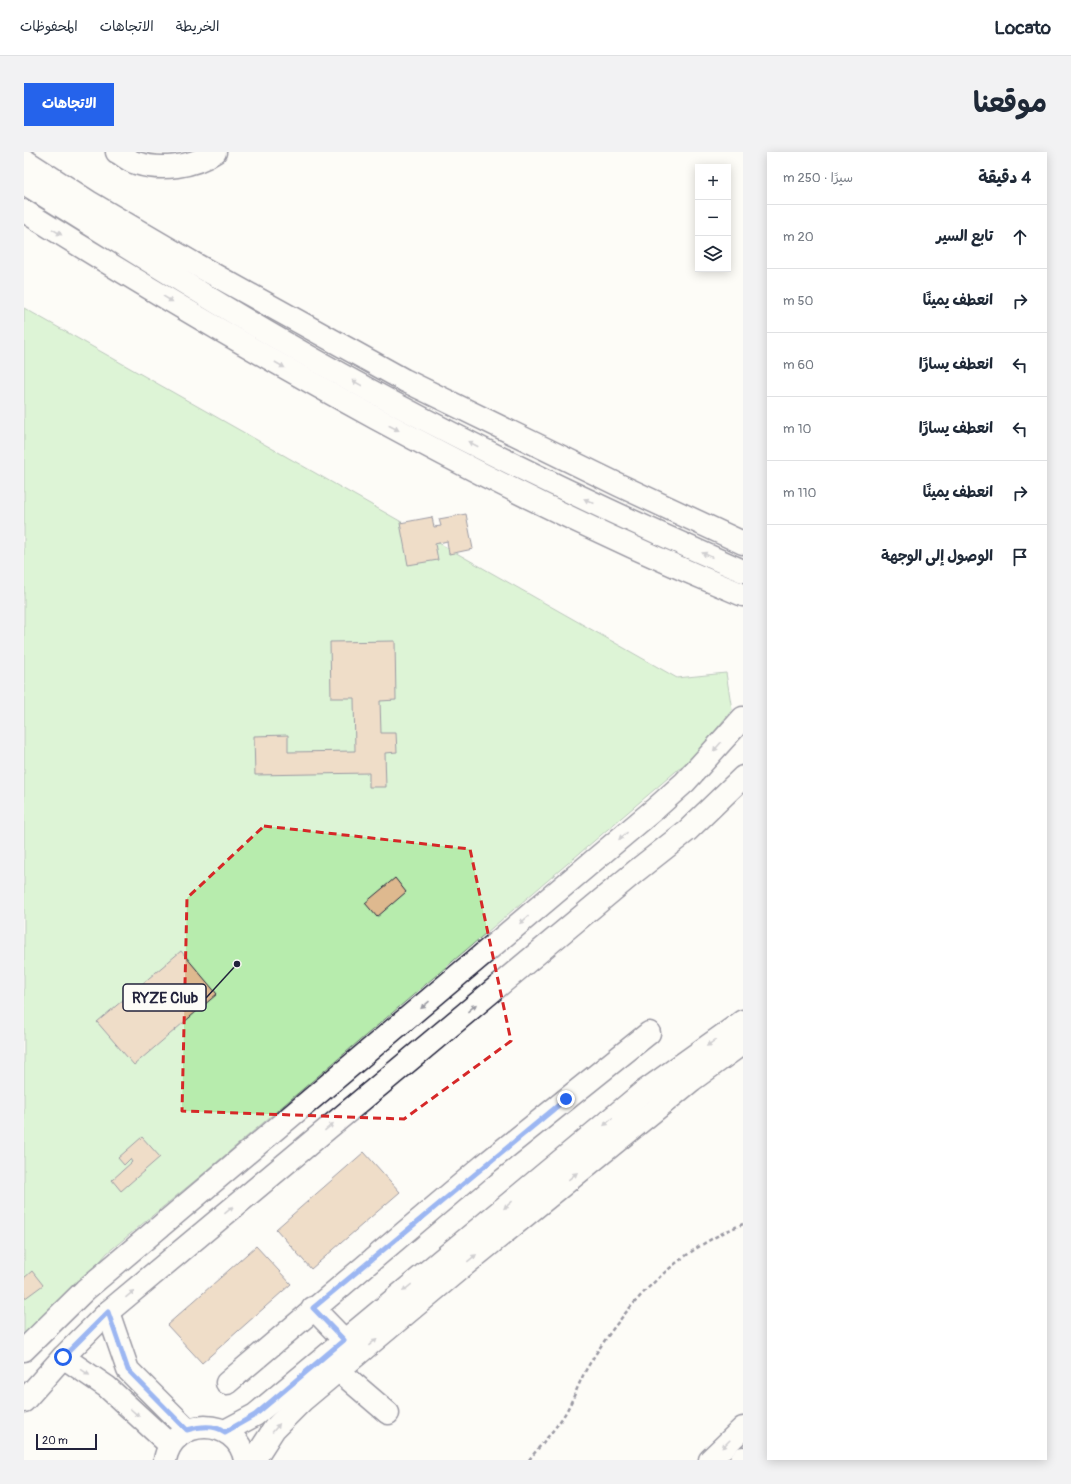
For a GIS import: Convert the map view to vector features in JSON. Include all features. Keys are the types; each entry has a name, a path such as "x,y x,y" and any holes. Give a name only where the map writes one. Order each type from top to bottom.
{"street":[{"path":"117,152 135,162 170,168 204,160 215,152"},
{"path":"24,160 89,202 193,263 404,380 628,490 743,543"},
{"path":"24,183 287,344 371,391 532,474 743,571"},
{"path":"24,211 116,269 363,412 594,529 741,596"},
{"path":"24,1350 85,1290 656,808 685,782 743,718"},
{"path":"24,1401 63,1357 108,1312 630,876 688,830 743,777"},
{"path":"225,1432 255,1415 642,1094 743,1021"},
{"path":"226,1382 483,1166 649,1033"},
{"path":"254,1460 271,1434 286,1416 338,1371 456,1272 674,1095 743,1043"},
{"path":"313,1308 344,1340"},
{"path":"108,1312 128,1370 187,1430"},
{"path":"63,1357 107,1387 168,1452 178,1436 187,1430 198,1426 210,1426 225,1432 239,1444 245,1460"},
{"path":"338,1371 388,1413"},
{"path":"710,1460 743,1428"}],"path":[{"path":"529,1460 566,1411 586,1369 600,1347 632,1304 669,1268 690,1252 712,1239 743,1224"}],"highlighted area":[{"path":"264,826 470,849 511,1041 404,1119 182,1111 187,898"}],"green space":[{"path":"24,308 677,678 726,673 732,710 695,755 203,1174 107,1253 24,1353"}],"building":[{"path":"466,514 473,549 449,554 447,541 435,544 438,560 408,565 400,523 432,517 434,527 441,526 439,519"},
{"path":"395,641 396,700 380,701 381,733 396,733 397,752 385,753 386,787 369,787 369,773 255,775 254,736 288,735 288,752 355,751 354,698 331,698 330,642"},
{"path":"395,878 406,892 377,917 365,903"},
{"path":"181,951 217,994 134,1065 97,1022"},
{"path":"142,1137 160,1157 121,1191 112,1180 132,1162 130,1159 124,1165 118,1158"},
{"path":"364,1152 400,1192 311,1269 276,1229"},
{"path":"256,1246 291,1284 202,1363 167,1325"},
{"path":"32,1271 43,1285 24,1299 24,1278"}],"place":[{"name":"RYZE Club","path":"237,964"}],"route":[{"path":"63,1357 108,1312 128,1370 187,1430 198,1426 210,1426 221,1429 225,1432 255,1415 291,1383 344,1340 313,1308 483,1166 566,1099"}]}
